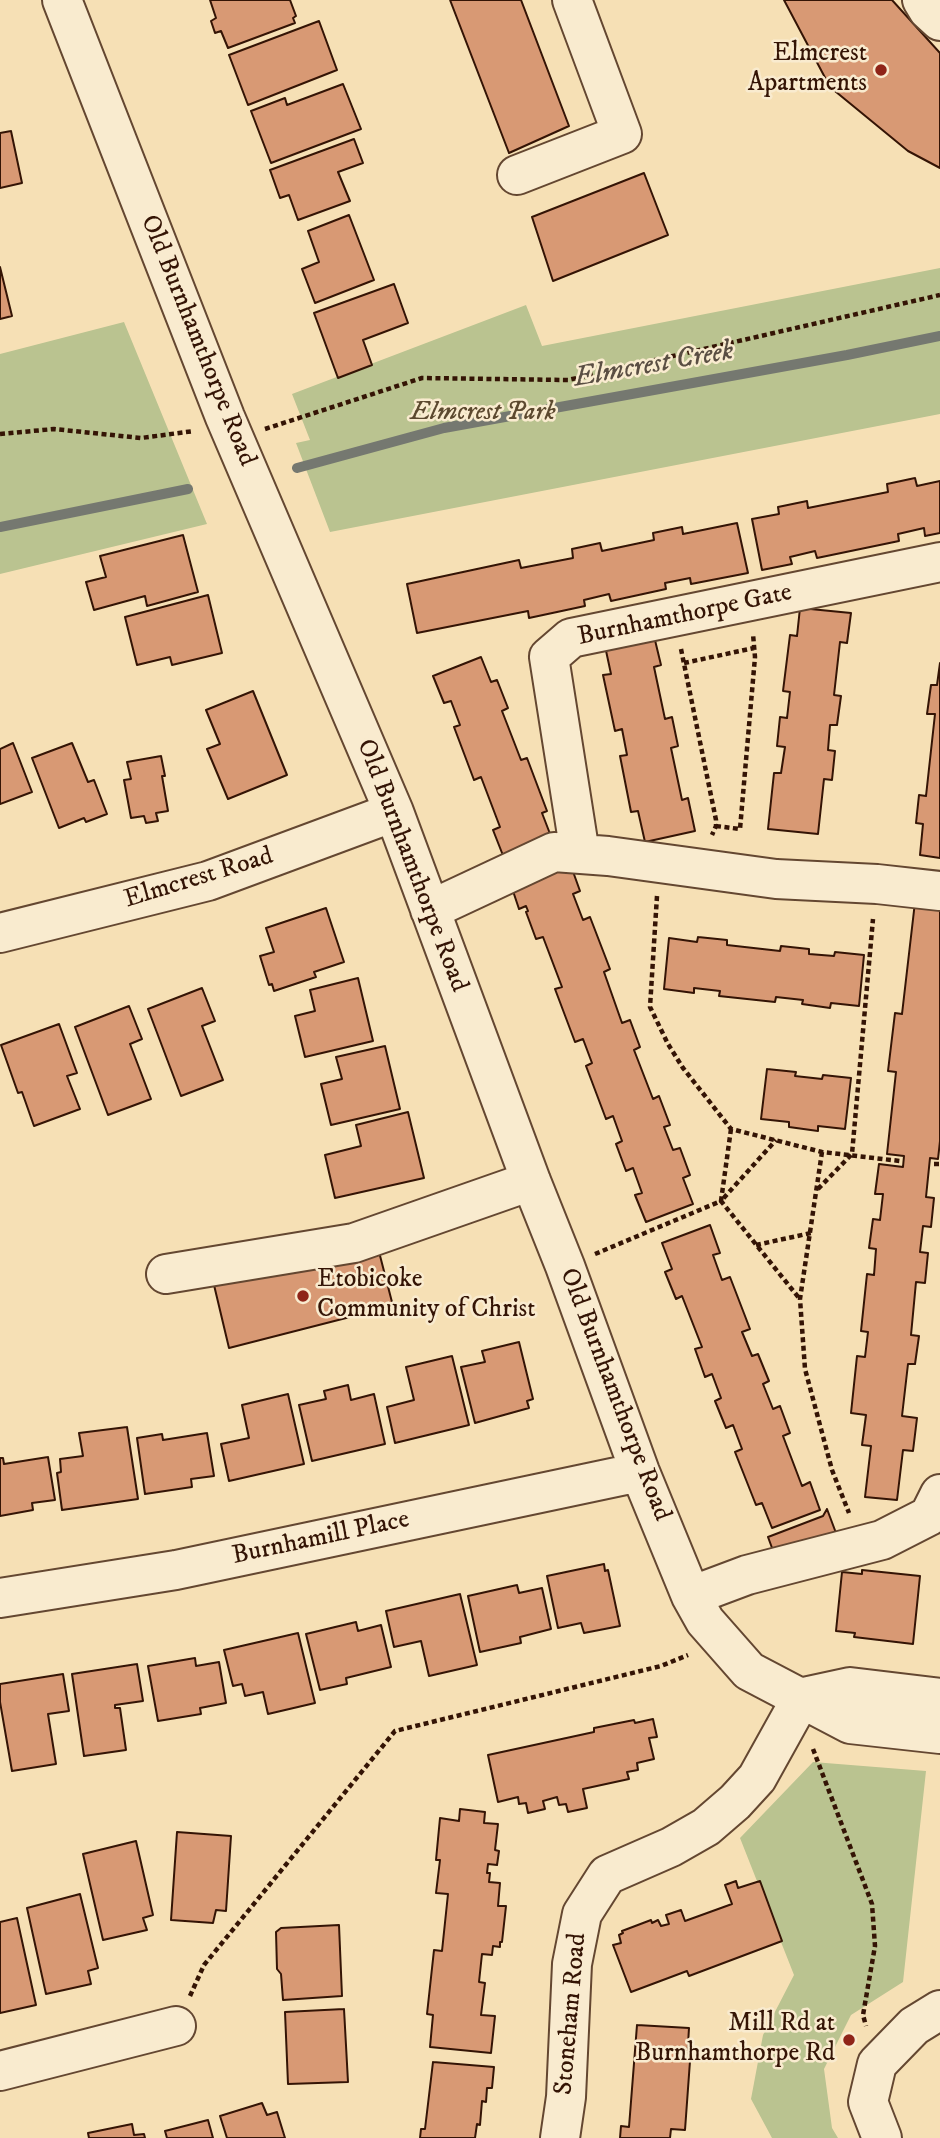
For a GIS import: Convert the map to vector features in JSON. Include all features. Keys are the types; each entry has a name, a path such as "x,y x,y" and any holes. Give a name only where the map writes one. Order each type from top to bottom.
{"street":[{"name":"Old Burnhamthorpe Road","path":"62,0 225,418 394,812 565,1266 639,1472 691,1596 705,1621 749,1671 798,1702 850,1724 940,1734"},
{"path":"517,175 622,134 572,0"},
{"path":"922,0 940,21"},
{"name":"Burnhamthorpe Gate","path":"580,854 549,657 571,639 940,562"},
{"name":"Elmcrest Road","path":"0,933 208,881 394,812"},
{"path":"430,910 554,852 776,879 877,884 940,891"},
{"path":"166,1274 354,1243 531,1181"},
{"name":"Burnhamill Place","path":"0,1598 176,1570 639,1472"},
{"path":"691,1596 747,1575 882,1541 929,1516 940,1493"},
{"path":"798,1702 849,1688 940,1698"},
{"name":"Stoneham Road","path":"560,2138 567,2084 572,1964 582,1914 607,1875 671,1847 706,1827 734,1802 757,1777 798,1702"},
{"path":"882,2138 867,2102 877,2064 914,2026 940,2010"},
{"path":"0,2071 176,2025"}],"path":[{"path":"254,428 268,429 422,379 568,380 940,295"},
{"path":"0,434 54,429 141,438 203,429"},
{"path":"716,826 740,829 755,657 751,614 761,599"},
{"path":"674,617 716,826 709,841 707,870"},
{"path":"684,663 754,648"},
{"path":"659,863 650,1007 683,1068 731,1129 822,1152 900,1161"},
{"path":"818,1190 852,1154 877,884"},
{"path":"731,1129 721,1201 800,1298"},
{"path":"565,1266 721,1201 776,1140"},
{"path":"822,1152 800,1298 805,1369 832,1470 846,1502 857,1548"},
{"path":"756,1245 811,1233"},
{"path":"176,2025 204,1965 395,1731 661,1666 721,1641"},
{"path":"798,1702 872,1904 875,1946 863,2015 877,2064"}],"green space":[{"name":"Elmcrest Park","path":"940,268 940,414 330,532 296,443 310,440 292,394 526,305 542,346"},
{"path":"124,322 207,524 0,574 0,354"},
{"path":"813,1762 926,1771 903,1982 851,2015 824,2069 832,2128 838,2138 772,2138 751,2099 763,2035 794,1975 740,1838"}],"building":[{"path":"210,0 290,0 296,16 293,18 295,23 228,48 221,31 215,33 211,21 216,18"},
{"path":"450,0 521,0 569,126 509,153"},
{"name":"Elmcrest Apartments","path":"784,0 892,0 940,53 940,168 908,151 830,87"},
{"path":"319,21 337,70 248,105 229,55"},
{"path":"343,84 361,129 271,163 251,111 285,98 287,105"},
{"path":"11,131 22,183 0,188 0,133"},
{"path":"354,139 363,163 338,172 350,201 298,220 289,195 280,198 270,170"},
{"path":"644,173 668,235 553,281 532,217"},
{"path":"349,215 374,280 315,303 302,269 319,262 308,231"},
{"path":"0,267 12,316 0,319"},
{"path":"394,284 408,323 363,340 372,365 338,378 314,313"},
{"path":"915,478 917,486 940,481 940,533 925,536 924,528 898,534 899,541 817,558 815,551 790,557 792,564 762,570 752,519 779,514 778,507 807,501 808,508 888,492 887,484"},
{"path":"737,523 748,573 691,584 690,578 665,583 666,589 611,601 609,594 584,600 585,606 529,618 528,611 417,633 407,584 519,560 521,568 573,558 572,549 600,543 602,551 654,540 653,533 682,527 683,534"},
{"path":"183,535 198,592 147,606 145,596 94,610 86,582 106,577 100,556"},
{"path":"208,595 222,653 172,665 170,657 137,665 125,617"},
{"path":"800,608 851,613 847,643 840,642 834,695 841,696 837,725 830,725 828,750 835,751 832,780 824,779 818,834 768,829 774,773 781,773 785,747 777,746 780,717 787,718 790,692 783,691 790,635 797,636"},
{"path":"654,636 661,665 654,667 665,719 672,717 678,746 671,748 682,800 688,798 695,831 645,842 638,811 631,812 620,756 627,755 622,729 615,731 603,675 611,674 605,646"},
{"path":"481,657 491,682 497,680 508,708 502,711 521,760 527,758 547,811 542,813 552,839 504,858 493,830 500,827 481,777 474,780 454,727 460,725 451,701 444,703 433,676"},
{"path":"940,663 940,858 920,855 923,824 916,823 919,795 926,796 935,714 927,714 931,685 937,685"},
{"path":"253,691 287,775 228,799 207,749 220,744 206,710"},
{"path":"13,743 32,792 0,804 0,749"},
{"path":"72,743 88,782 94,780 107,814 86,822 84,818 59,828 32,758"},
{"path":"161,756 168,811 156,813 158,821 146,823 144,816 131,818 124,780 131,779 127,762"},
{"path":"571,866 580,891 573,894 583,920 590,917 610,969 604,972 622,1023 630,1020 640,1047 634,1050 653,1099 659,1096 670,1125 664,1127 673,1150 680,1148 690,1175 683,1178 693,1204 646,1222 635,1195 642,1193 633,1168 626,1171 616,1144 622,1141 613,1116 606,1119 586,1066 592,1063 583,1039 575,1042 555,989 562,987 543,937 536,939 526,906 519,909 512,888"},
{"path":"915,902 940,905 940,1141 938,1159 930,1158 926,1197 934,1198 931,1227 923,1226 920,1252 928,1253 925,1283 916,1282 911,1335 919,1336 915,1364 908,1364 902,1416 917,1418 913,1451 903,1450 897,1500 865,1497 871,1446 862,1445 866,1415 851,1413 857,1356 865,1357 868,1332 861,1331 867,1274 874,1275 876,1249 869,1248 873,1219 880,1220 883,1194 875,1194 879,1164 903,1167 904,1156 887,1154 896,1072 888,1071 895,1013 902,1014"},
{"path":"326,908 344,962 314,972 316,977 274,991 272,984 269,985 260,956 274,952 266,928"},
{"path":"698,937 727,940 727,945 780,951 781,946 809,949 809,954 834,956 835,952 864,955 859,1006 831,1003 830,1008 802,1004 803,1000 776,997 775,1002 719,996 720,991 694,988 694,993 664,989 669,938 697,942"},
{"path":"358,978 373,1041 305,1057 295,1016 315,1011 310,990"},
{"path":"202,988 215,1021 202,1026 223,1080 181,1096 148,1009"},
{"path":"129,1006 142,1039 130,1044 151,1099 108,1115 75,1027"},
{"path":"59,1024 77,1073 67,1076 80,1109 34,1126 22,1092 18,1093 1,1045"},
{"path":"385,1046 400,1109 331,1125 321,1084 342,1079 336,1057"},
{"path":"767,1069 796,1072 795,1076 822,1079 823,1075 851,1078 845,1129 818,1126 818,1131 789,1127 789,1122 761,1119"},
{"path":"408,1112 424,1178 335,1198 325,1155 361,1146 356,1125"},
{"path":"710,1225 720,1253 713,1255 722,1280 730,1277 750,1329 742,1332 752,1356 758,1354 769,1381 763,1384 773,1409 780,1406 790,1433 783,1436 802,1486 810,1482 820,1510 772,1528 762,1503 756,1505 735,1452 742,1449 733,1425 726,1428 715,1401 721,1398 712,1374 705,1377 695,1349 702,1347 682,1296 676,1299 665,1272 672,1269 662,1243"},
{"name":"Etobicoke Community of Christ","path":"377,1244 393,1306 229,1348 214,1285"},
{"path":"519,1342 533,1399 527,1401 529,1408 475,1423 461,1367 485,1362 482,1351"},
{"path":"452,1356 469,1425 395,1443 387,1407 414,1400 406,1367"},
{"path":"348,1385 351,1400 374,1394 385,1444 312,1461 299,1405 326,1399 324,1391"},
{"path":"288,1394 304,1464 229,1481 221,1444 249,1438 242,1405"},
{"path":"127,1427 138,1499 62,1510 57,1473 61,1472 60,1459 83,1456 79,1433"},
{"path":"207,1433 214,1476 191,1479 192,1487 145,1494 137,1438 162,1434 163,1440"},
{"path":"48,1457 55,1500 32,1503 33,1510 0,1516 0,1458 3,1458 4,1464"},
{"path":"827,1509 836,1533 775,1556 768,1537 823,1516"},
{"path":"604,1564 605,1571 608,1570 620,1626 584,1633 581,1623 558,1628 547,1576"},
{"path":"862,1570 920,1576 913,1644 854,1637 855,1633 836,1631 842,1572 862,1574"},
{"path":"517,1585 519,1593 542,1588 551,1629 520,1637 521,1643 480,1652 468,1596"},
{"path":"460,1594 477,1665 429,1676 421,1641 394,1647 386,1611"},
{"path":"356,1622 358,1631 381,1625 391,1667 346,1678 347,1684 320,1690 306,1634"},
{"path":"298,1633 315,1703 268,1714 263,1692 245,1696 242,1684 233,1686 224,1650"},
{"path":"195,1658 196,1666 219,1662 226,1703 200,1708 201,1714 158,1721 148,1666"},
{"path":"137,1664 143,1701 115,1705 115,1708 120,1708 126,1750 84,1756 72,1674"},
{"path":"63,1674 69,1711 48,1714 56,1764 12,1771 0,1702 0,1684"},
{"path":"653,1719 657,1737 649,1738 654,1759 637,1763 638,1770 627,1772 629,1779 583,1789 587,1808 568,1812 566,1804 559,1805 557,1797 543,1801 545,1809 528,1813 526,1803 519,1804 518,1797 498,1802 488,1755 594,1732 594,1728"},
{"path":"460,1809 485,1812 484,1823 498,1824 495,1850 499,1851 497,1865 488,1864 487,1873 490,1873 489,1882 500,1883 498,1906 506,1906 502,1942 500,1947 493,1946 492,1955 482,1954 479,1982 485,1983 481,2015 495,2016 491,2053 430,2047 433,2015 427,2014 434,1950 442,1951 448,1894 436,1893 440,1860 436,1860 440,1818 459,1821"},
{"path":"177,1832 231,1836 226,1911 216,1910 213,1923 171,1920"},
{"path":"136,1841 153,1915 143,1918 147,1930 103,1940 83,1854"},
{"path":"736,1881 738,1888 760,1881 782,1941 689,1976 687,1971 631,1992 613,1945 621,1943 619,1935 622,1931 651,1920 652,1923 658,1920 661,1926 669,1924 666,1915 681,1910 685,1921 732,1904 725,1885"},
{"path":"80,1894 98,1968 88,1971 91,1984 46,1994 27,1908"},
{"path":"17,1918 36,2005 0,2013 0,1922"},
{"path":"339,1925 342,1996 283,2000 281,1974 277,1969 276,1932 281,1928"},
{"path":"344,2009 348,2082 288,2084 285,2012"},
{"path":"637,2025 689,2028 687,2061 690,2061 685,2130 671,2129 670,2138 620,2138 621,2126 629,2127"},
{"path":"433,2062 494,2067 492,2088 487,2088 486,2102 482,2101 480,2125 477,2124 475,2138 420,2138 421,2129 425,2129"},
{"path":"262,2103 267,2115 277,2112 285,2138 227,2138 220,2116"},
{"path":"208,2120 213,2138 167,2138 165,2131"},
{"path":"132,2124 134,2135 144,2134 145,2138 89,2138 88,2133"}],"waterway":[{"name":"Elmcrest Creek","path":"297,468 444,428 940,336"},
{"name":"Elmcrest Creek","path":"0,527 188,489"}],"place":[{"name":"Elmcrest Apartments","path":"881,70"},
{"name":"Etobicoke Community of Christ","path":"303,1296"},
{"name":"Mill Rd at Burnhamthorpe Rd","path":"849,2040"}]}
